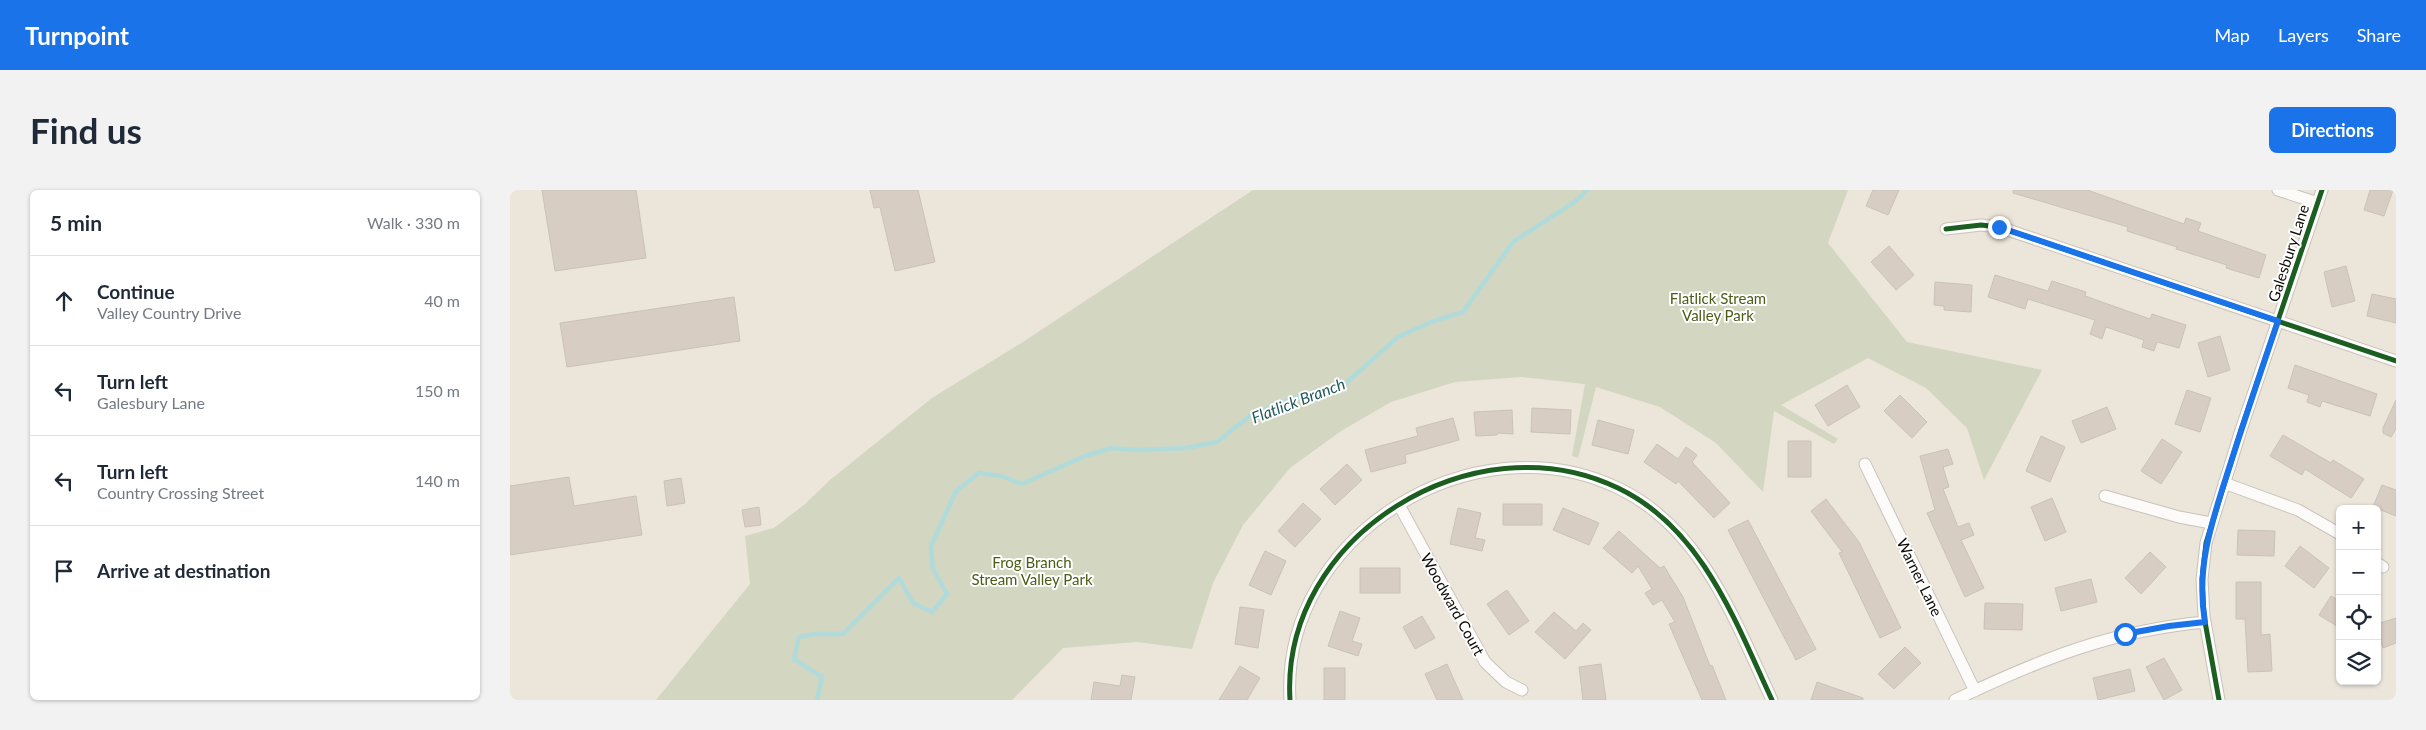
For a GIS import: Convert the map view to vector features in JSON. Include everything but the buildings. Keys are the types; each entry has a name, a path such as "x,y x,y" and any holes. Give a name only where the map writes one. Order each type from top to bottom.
{"street":[{"path":"2278,190 2318,203"},
{"name":"Galesbury Lane","path":"2219,700 2205,622 2203,565 2212,523 2224,483 2322,190"},
{"path":"1946,229 1981,225 1999,227 2396,361"},
{"name":"Warner Lane","path":"1865,464 1975,691"},
{"path":"1290,700 1290,674 1296,634 1309,602 1322,578 1338,555 1358,534 1399,505 1440,484 1488,470 1510,467 1540,467 1569,472 1618,488 1670,525 1701,560 1725,601 1772,700"},
{"path":"2224,483 2298,510 2336,532"},
{"path":"2105,496 2179,517 2212,523"},
{"name":"Woodward Court","path":"1399,505 1485,662 1506,682 1522,690"},
{"path":"1955,700 2049,657 2082,646 2169,626 2205,622"}],"green space":[{"path":"1253,190 1848,190 1828,243 1907,342 2042,370 1984,480 1967,428 1926,388 1868,358 1781,405 1838,439 1834,444 1774,411 1763,492 1716,443 1660,407 1596,387 1578,458 1572,456 1585,384 1521,377 1455,382 1391,402 1341,431 1290,468 1243,525 1213,583 1192,649 1137,642 1063,648 1012,700 656,700 750,584 745,536 774,528 932,398 1023,342"}],"waterway":[{"name":"Flatlick Branch","path":"817,700 822,677 794,659 799,637 815,634 843,634 899,578 913,603 932,612 947,594 933,569 931,546 956,491 979,473 1001,476 1022,484 1085,456 1112,448 1135,450 1186,448 1217,442 1251,415 1296,397 1346,383 1398,337 1431,322 1463,312 1513,242 1576,201 1587,190"}],"cycle path":[{"path":"2219,700 2204,616 2202,579 2206,543 2241,430 2322,190"},
{"path":"1946,229 1981,225 1999,227 2396,361"},
{"path":"1290,700 1295,641 1317,588 1351,542 1396,506 1448,481 1505,469 1562,470 1618,488 1647,505 1672,527 1694,552 1713,579 1744,639 1772,700"}],"route":[{"path":"1999,227 2278,321 2241,430 2206,543 2202,579 2205,622 2125,634"}],"park label":[{"name":"Flatlick Stream Valley Park","path":"1718,306"},
{"name":"Frog Branch Stream Valley Park","path":"1032,570"}]}
